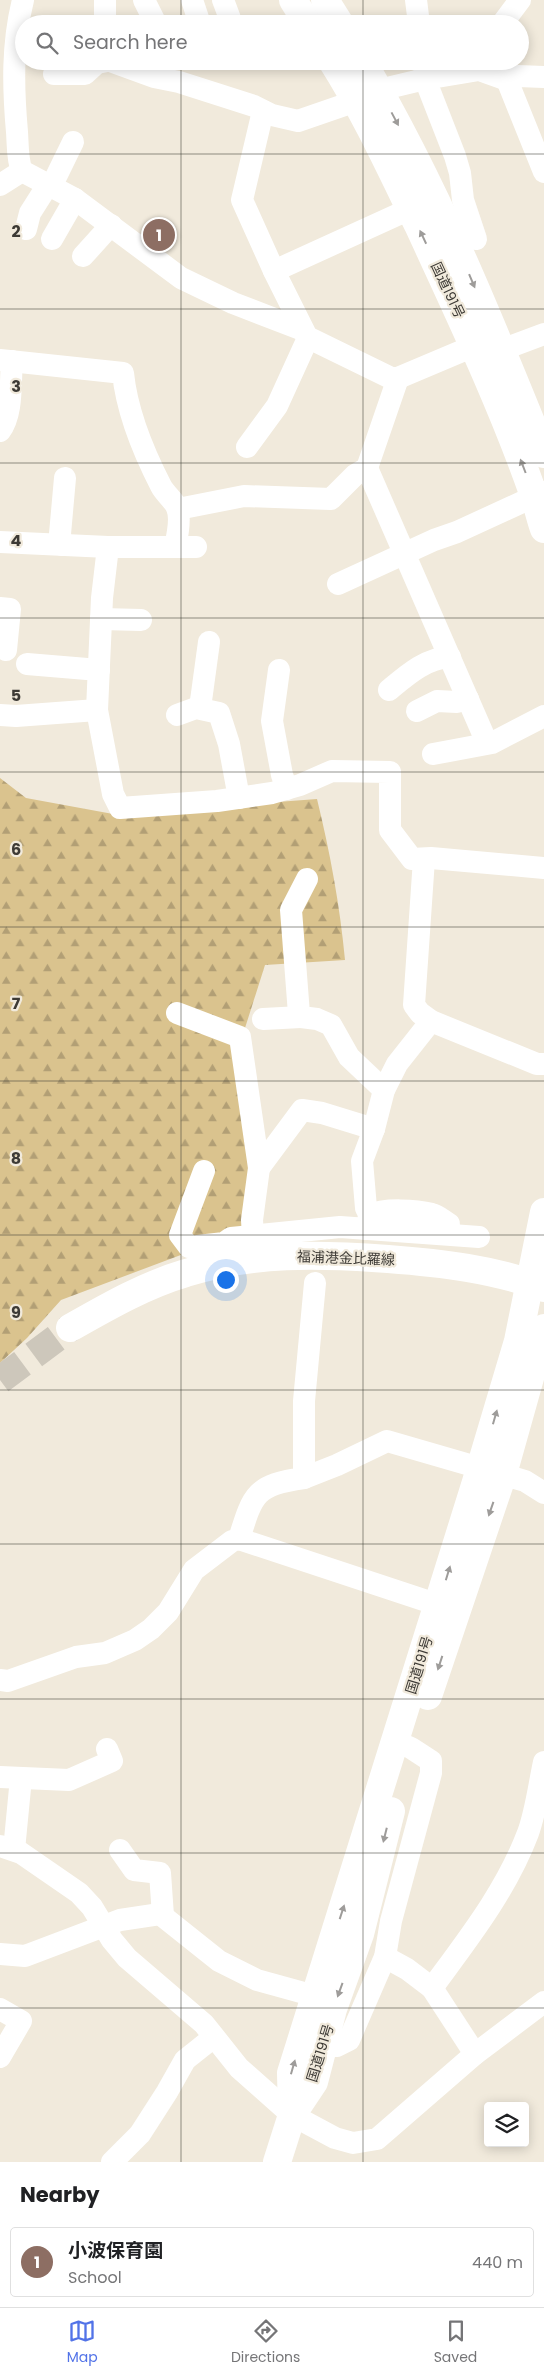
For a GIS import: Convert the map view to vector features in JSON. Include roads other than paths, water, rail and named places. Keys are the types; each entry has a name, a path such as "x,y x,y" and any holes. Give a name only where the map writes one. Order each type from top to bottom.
{"main road":[{"path":"293,0 302,15"},
{"path":"325,0 334,15"},
{"name":"国道191号","path":"341,70 368,96 416,157 459,222 490,344 539,495 544,528"},
{"name":"国道191号","path":"364,70 368,96 410,209 490,344 544,454"},
{"name":"国道191号","path":"492,1470 518,1341 537,1285 544,1212"},
{"name":"福浦港金比羅線","path":"70,1328 156,1283 209,1266 271,1256 328,1254 397,1259 484,1270 537,1285"},
{"name":"国道191号","path":"292,2115 291,2073 315,1996 403,1744 492,1470 544,1328"},
{"name":"国道191号","path":"277,2162 292,2115 314,2082 333,2009 360,1934 395,1797 403,1744"}],"street":[{"path":"20,15 23,0"},
{"path":"105,0 105,15"},
{"path":"144,0 152,15"},
{"path":"192,0 197,15"},
{"path":"223,0 229,15"},
{"path":"416,0 418,15"},
{"path":"509,15 520,0"},
{"path":"15,41 13,83 18,149 22,171"},
{"path":"54,74 85,74 89,70"},
{"path":"135,70 254,106 263,112 303,121 368,96 425,70 479,70"},
{"path":"175,70 179,82"},
{"path":"425,70 455,156 459,222 476,239"},
{"path":"491,70 507,80 544,172"},
{"path":"507,80 518,76 544,77"},
{"path":"246,447 277,406 305,334 242,200 263,112"},
{"path":"26,229 30,213 50,184 73,142"},
{"path":"22,171 50,184 75,199 181,278 305,334 391,378 398,378 490,344 544,334"},
{"path":"0,185 22,171"},
{"path":"52,238 75,199"},
{"path":"274,271 410,209"},
{"path":"84,256 111,225"},
{"path":"0,431 4,426 8,409 6,361 123,373 132,420 148,462 164,492 178,509 178,534 186,546 108,546 0,542"},
{"path":"178,509 244,496 331,499 356,475 367,468 398,378"},
{"path":"367,468 487,743"},
{"path":"62,545 51,511 64,478"},
{"path":"338,584 539,495"},
{"path":"108,546 101,619 97,710 113,794 120,808 239,798 287,789 332,771 390,772 390,830 412,859 544,868"},
{"path":"0,608 10,609 6,650"},
{"path":"101,619 141,620"},
{"path":"200,708 209,642"},
{"path":"389,690 413,670 439,658 450,657"},
{"path":"27,664 99,670"},
{"path":"279,670 272,721 282,775 287,789"},
{"path":"417,711 437,701 457,702 468,699"},
{"path":"177,715 191,709 200,708 219,713 229,744 239,798"},
{"path":"0,714 16,716 97,710"},
{"path":"433,754 492,743 544,716"},
{"path":"424,859 414,1005 420,1013 431,1021 537,1064 544,1064"},
{"path":"301,1017 298,1014 291,910 307,879"},
{"path":"177,1013 240,1038 259,1168 252,1220 253,1236"},
{"path":"263,1019 301,1017 317,1019 331,1026 349,1056 384,1090"},
{"path":"368,1223 362,1162 374,1128 384,1090 397,1064 431,1021"},
{"path":"343,1064 361,1078 384,1090"},
{"path":"259,1168 302,1110 322,1113 374,1128"},
{"path":"204,1171 180,1234 189,1247 224,1243 231,1238 368,1223 403,1231 476,1236 470,1230 449,1224 406,1223 403,1231 397,1259"},
{"path":"368,1223 379,1210 402,1210 433,1214 449,1224"},
{"path":"304,1478 304,1401 315,1282"},
{"path":"238,1539 256,1495 275,1483 304,1478 388,1441 492,1470 525,1481 544,1493"},
{"path":"0,1680 8,1681 76,1657 105,1653 135,1640 151,1629 168,1612 194,1570 232,1541 238,1539 447,1608"},
{"path":"337,2046 349,2040 385,1957 391,1921 431,1773 431,1762 403,1744"},
{"path":"107,1749 112,1761 69,1780 11,1778 7,1848 68,1884 92,1907 127,1958 204,2024 239,2068 292,2115 327,2134 353,2143 377,2139 475,2054 544,2002"},
{"path":"432,1988 485,1916 502,1888 528,1832 544,1762"},
{"path":"120,1850 134,1870 160,1873 163,1916"},
{"path":"2,1960 24,1956 120,1920 160,1914 219,1961 257,1980 315,1996"},
{"path":"385,1957 407,1969 432,1988 475,2054"},
{"path":"0,2009 21,2021 0,2057"},
{"path":"112,2162 140,2134 186,2060 214,2037"}],"tunnel":[{"path":"0,1380 70,1328"}],"place":[{"name":"小波保育園","path":"159,235"}]}
